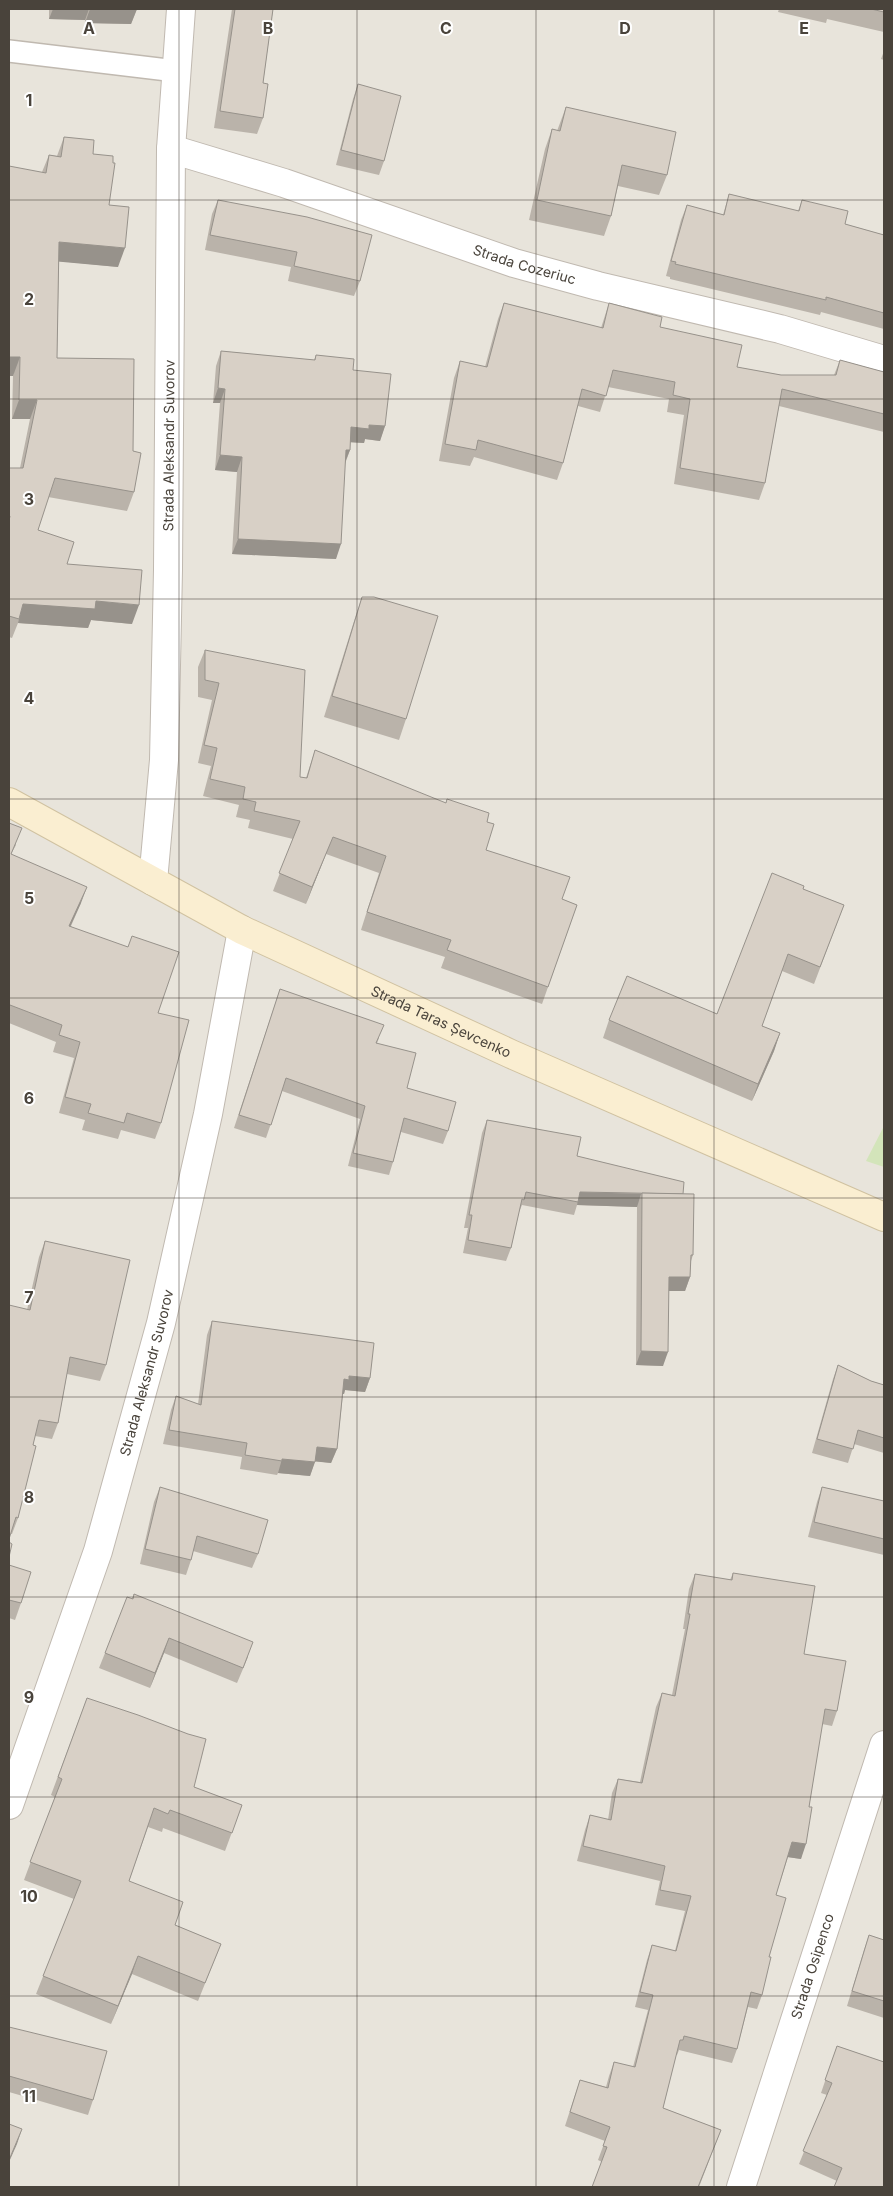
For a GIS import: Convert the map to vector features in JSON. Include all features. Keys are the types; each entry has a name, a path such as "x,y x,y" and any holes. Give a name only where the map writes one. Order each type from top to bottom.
{"main road":[{"name":"Strada Taras Șevcenko","path":"9,802 242,930 511,1054 884,1217"}],"street":[{"name":"Strada Aleksandr Suvorov","path":"153,881 165,741 168,570 170,150 181,9"},
{"name":"Strada Cozeriuc","path":"170,150 284,182 514,263 598,286 780,329 884,360"},
{"name":"Strada Aleksandr Suvorov","path":"9,1805 98,1551 158,1332 208,1114 242,930"},
{"name":"Strada Osipenco","path":"741,2187 884,1745"}],"lane":[{"path":"9,51 176,71"}],"shaded area":[{"path":"9,9 884,9 884,2187 9,2187"}],"green space":[{"path":"884,1126 884,1167 866,1161"}],"building":[{"path":"235,9 273,9 263,83 268,84 263,118 220,111"},
{"path":"871,9 884,9 884,12"},
{"path":"358,84 401,96 384,161 341,150"},
{"path":"566,107 676,132 667,175 622,165 611,216 537,200 552,129 560,131"},
{"path":"64,137 94,140 93,154 113,156 113,163 115,163 109,205 129,207 125,248 59,242 57,358 134,359 133,451 141,453 134,492 55,478 38,530 74,542 67,564 142,570 139,605 96,601 95,609 23,604 19,619 9,616 9,468 23,468 37,400 19,400 20,357 9,357 9,166 46,173 49,155 61,157"},
{"path":"729,194 799,211 802,200 848,211 845,224 884,235 884,313 826,297 826,300 675,264 676,262 671,261 687,205 724,215"},
{"path":"218,200 307,217 372,235 360,281 294,266 297,252 210,235"},
{"path":"504,303 603,328 609,303 662,317 660,327 742,345 737,367 781,375 836,375 840,360 884,372 884,414 782,389 765,483 680,468 690,399 673,395 675,382 613,370 606,396 582,389 563,463 478,440 476,450 445,444 460,361 487,367"},
{"path":"221,351 315,360 316,355 354,359 353,370 391,374 385,426 369,425 369,429 351,427 350,450 346,450 341,544 238,539 242,457 220,455 225,389 218,388"},
{"path":"362,597 374,597 438,616 406,719 332,696"},
{"path":"205,650 305,670 300,777 307,778 315,750 446,803 447,799 489,813 487,822 494,824 486,850 570,877 562,899 577,905 548,987 447,950 451,940 367,912 386,856 333,837 312,887 279,873 300,821 254,811 256,802 243,799 245,787 210,779 217,748 204,745 219,683 205,680"},
{"path":"9,823 22,828 11,854 87,887 69,926 128,947 132,936 179,952 158,1013 189,1020 161,1123 127,1113 124,1123 88,1113 91,1104 65,1097 80,1042 59,1035 62,1025 10,1005 9,1008"},
{"path":"772,873 804,886 803,889 844,905 820,967 788,954 762,1026 780,1033 758,1084 609,1020 627,976 717,1014"},
{"path":"280,989 384,1025 376,1043 416,1053 407,1088 456,1102 448,1131 404,1118 393,1162 353,1153 365,1106 286,1078 271,1125 239,1115"},
{"path":"487,1120 581,1137 577,1156 684,1182 683,1194 580,1192 578,1202 526,1192 524,1200 522,1199 511,1248 468,1240 472,1215 469,1215"},
{"path":"642,1193 694,1194 693,1255 691,1255 690,1277 669,1277 668,1352 641,1351"},
{"path":"45,1241 130,1260 106,1365 70,1357 58,1423 39,1420 33,1445 36,1446 18,1518 16,1517 9,1539 9,1305 30,1310"},
{"path":"212,1321 374,1343 370,1378 349,1376 349,1380 344,1379 337,1449 317,1447 315,1462 282,1459 282,1461 245,1455 247,1443 169,1430 176,1396 201,1405"},
{"path":"838,1365 871,1381 884,1385 884,1438 858,1430 853,1449 817,1439"},
{"path":"160,1487 268,1520 258,1554 197,1536 191,1560 145,1549"},
{"path":"822,1487 884,1501 884,1539 814,1522"},
{"path":"9,1542 12,1544 9,1557"},
{"path":"9,1565 31,1572 21,1603 9,1600"},
{"path":"733,1573 815,1586 804,1654 846,1661 837,1711 825,1709 809,1807 812,1807 806,1844 792,1842 776,1895 786,1898 769,1957 771,1957 762,1995 751,1992 737,2049 684,2036 683,2040 680,2040 663,2108 721,2130 698,2187 592,2187 607,2147 603,2146 610,2127 570,2112 580,2080 608,2088 614,2062 635,2067 653,1995 640,1992 652,1945 676,1951 691,1896 660,1890 665,1866 583,1846 590,1815 611,1820 618,1779 642,1783 662,1693 675,1696 690,1614 688,1614 695,1574 732,1580"},
{"path":"134,1594 253,1642 243,1668 169,1638 155,1673 105,1653 127,1597 133,1599"},
{"path":"87,1698 206,1739 194,1787 242,1805 232,1833 170,1810 168,1814 154,1808 129,1881 183,1902 175,1925 221,1944 205,1983 138,1956 118,2006 43,1976 81,1881 30,1862 62,1779 58,1777"},
{"path":"869,1935 884,1940 884,2001 852,1991"},
{"path":"9,2027 107,2051 93,2100 9,2076"},
{"path":"837,2046 884,2062 884,2187 834,2187 842,2168 803,2151 832,2083 825,2080"},
{"path":"9,2124 22,2129 9,2160"}]}
